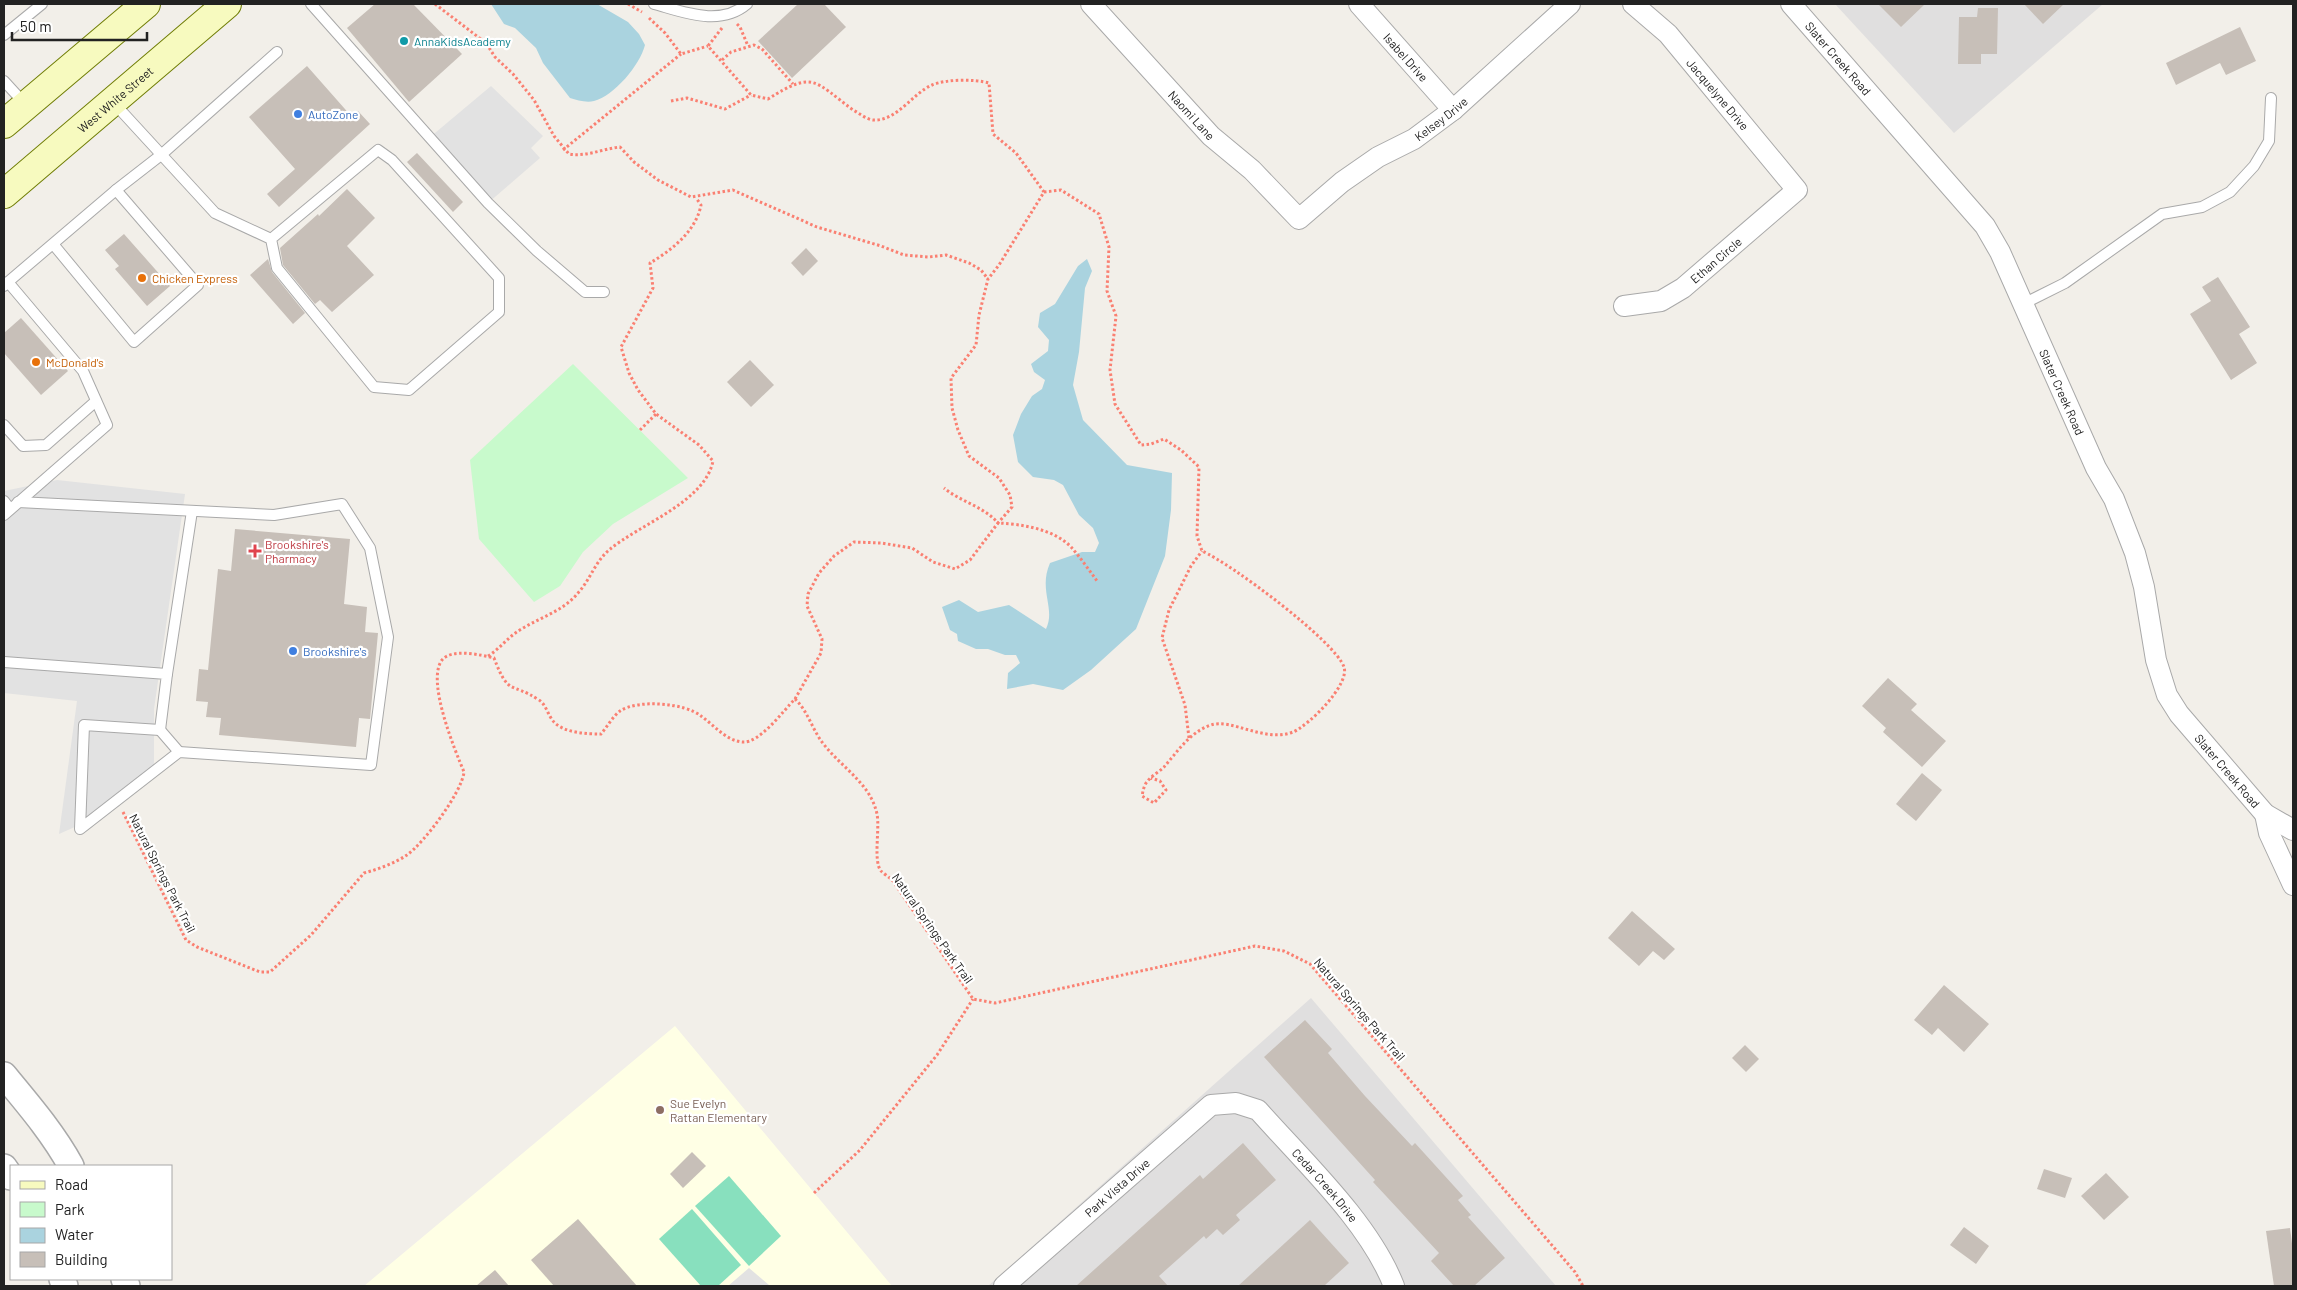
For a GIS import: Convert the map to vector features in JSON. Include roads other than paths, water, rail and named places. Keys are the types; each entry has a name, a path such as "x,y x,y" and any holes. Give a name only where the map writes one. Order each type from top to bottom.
{"main road":[{"path":"4,124 146,4"},
{"name":"West White Street","path":"4,194 227,4"}],"street":[{"name":"Isabel Drive","path":"1359,4 1454,110"},
{"name":"Kelsey Drive","path":"1299,220 1342,182 1378,157 1414,139 1454,110 1570,4"},
{"name":"Jacquelyne Drive","path":"1633,4 1668,34 1797,190"},
{"name":"Slater Creek Road","path":"1791,4 1940,172 1984,226 2000,252 2096,468 2114,500 2135,553 2144,587 2158,670 2167,695 2186,722 2265,814 2293,830"},
{"name":"Naomi Lane","path":"1097,6 1211,136 1252,170 1299,220"},
{"name":"Ethan Circle","path":"1624,306 1661,301 1683,288 1797,190"},
{"name":"Slater Creek Road","path":"2265,814 2269,833 2293,885"},
{"path":"4,1075 38,1116 70,1165"},
{"name":"Park Vista Drive","path":"1004,1286 1211,1105 1236,1102"},
{"name":"Cedar Creek Drive","path":"1236,1102 1258,1110 1355,1220 1388,1272 1394,1286"}],"lane":[{"path":"4,35 42,4"},
{"path":"654,4 702,17 727,14 747,4"},
{"path":"315,5 488,203 537,251 584,292 604,292"},
{"path":"9,507 107,425 83,372 6,284 161,154 277,52"},
{"path":"4,81 26,105"},
{"path":"2023,304 2065,283 2162,214 2202,207 2230,192 2254,166 2268,141 2270,98"},
{"path":"112,101 215,213 271,239"},
{"path":"378,150 392,160 499,278 498,312 409,390 374,387 277,268 271,239 378,150"},
{"path":"53,244 134,342 198,285 116,190"},
{"path":"4,425 23,446 46,445 96,401"},
{"path":"9,507 192,511 274,515 342,504 370,548 388,638 371,765 179,752 80,830 84,726 160,730 179,752"},
{"path":"160,730 192,511"},
{"path":"4,662 167,674"}],"water":[{"path":"491,4 597,4 628,22 639,34 645,45 632,70 610,93 591,102 576,100 570,98 543,63 536,48 515,28 504,24"},
{"path":"1087,259 1092,271 1085,288 1079,352 1073,385 1083,420 1127,465 1172,473 1171,510 1165,556 1136,629 1091,670 1063,690 1033,684 1007,689 1008,673 1020,663 1016,655 1005,655 988,649 976,649 958,641 957,634 950,630 942,607 959,600 978,612 1009,605 1046,629 1049,622 1049,614 1046,582 1050,563 1082,552 1095,552 1099,543 1093,528 1079,515 1063,485 1054,480 1033,477 1018,462 1013,435 1021,414 1032,396 1042,389 1045,380 1034,372 1031,364 1048,351 1049,340 1038,327 1040,313 1055,304 1078,266"}],"place":[{"name":"AnnaKidsAcademy","path":"404,41"},
{"name":"AutoZone","path":"298,114"},
{"name":"Chicken Express","path":"142,278"},
{"name":"McDonald's","path":"36,362"},
{"name":"Brookshire's Pharmacy","path":"255,551"},
{"name":"Brookshire's","path":"293,651"},
{"name":"Sue Evelyn Rattan Elementary","path":"660,1110"}]}
